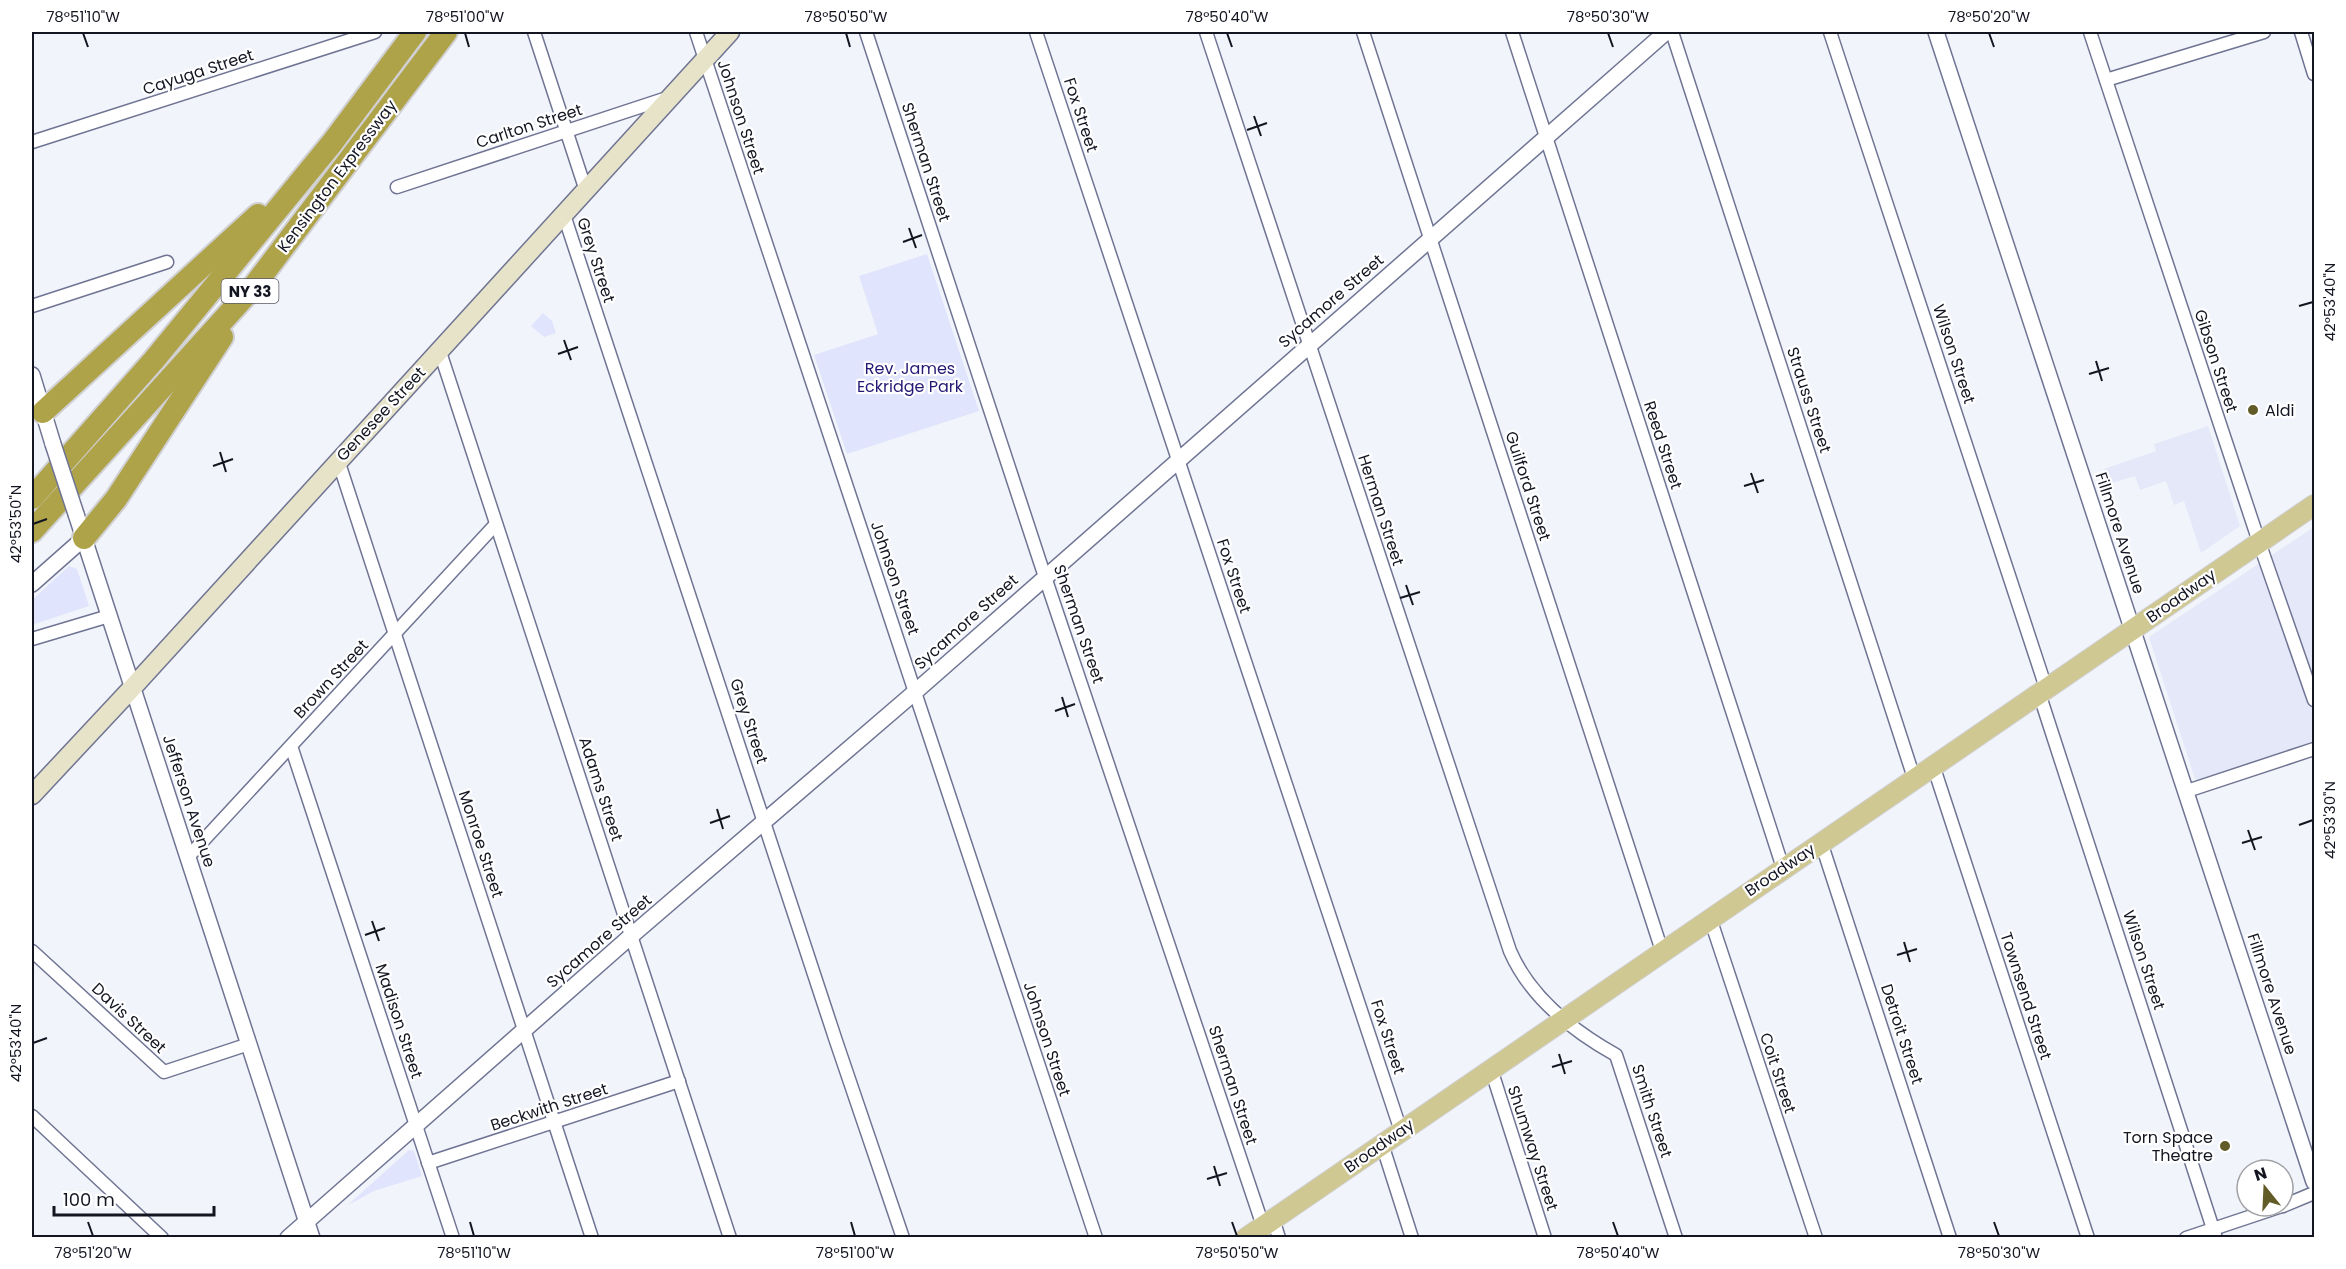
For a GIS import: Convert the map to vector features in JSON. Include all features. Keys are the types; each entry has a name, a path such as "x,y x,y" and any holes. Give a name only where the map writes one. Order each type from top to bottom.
{"highway":[{"name":"Kensington Expressway","path":"32,498 154,360 332,143 415,32"},
{"name":"Kensington Expressway","path":"32,531 254,286 446,32"},
{"path":"37,419 268,206 332,143"},
{"path":"84,538 116,499 189,390 254,286"}],"main road":[{"name":"Genesee Street","path":"32,795 338,460 440,352 730,32"},
{"name":"Broadway","path":"1246,1238 1271,1227 1382,1144 2314,505"}],"street":[{"name":"Cayuga Street","path":"32,142 375,32"},
{"name":"Grey Street","path":"534,32 586,191"},
{"name":"Johnson Street","path":"696,32 1096,1238"},
{"name":"Sherman Street","path":"866,32 1045,577 1271,1227"},
{"name":"Fox Street","path":"1036,32 1401,1131"},
{"name":"Herman Street","path":"1206,32 1510,951 1526,978 1546,1003 1563,1019"},
{"name":"Guilford Street","path":"1363,32 1662,951"},
{"name":"Reed Street","path":"1512,32 1783,868"},
{"name":"Sycamore Street","path":"288,1238 631,936 915,692 1430,237 1666,32"},
{"name":"Strauss Street","path":"1672,32 1914,778"},
{"name":"Wilson Street","path":"1830,32 2215,1233"},
{"name":"Fillmore Avenue","path":"1936,32 2314,1182"},
{"name":"Gibson Street","path":"2090,32 2259,542 2314,700"},
{"path":"2106,80 2227,37 2264,32"},
{"path":"2301,32 2314,74"},
{"name":"Carlton Street","path":"397,187 671,97"},
{"name":"Grey Street","path":"564,215 903,1238"},
{"path":"32,306 166,262"},
{"name":"Adams Street","path":"440,352 730,1238"},
{"name":"Jefferson Avenue","path":"32,375 37,419 53,444 312,1238"},
{"name":"Monroe Street","path":"338,460 592,1238"},
{"name":"Brown Street","path":"189,856 496,524"},
{"path":"32,584 84,538"},
{"path":"32,639 109,616"},
{"name":"Madison Street","path":"291,746 453,1238"},
{"path":"2187,791 2314,749"},
{"name":"Townsend Street","path":"1933,765 2088,1238"},
{"name":"Detroit Street","path":"1821,842 1950,1238"},
{"name":"Coit Street","path":"1710,918 1816,1238"},
{"name":"Davis Street","path":"32,951 164,1072 249,1044"},
{"name":"Smith Street","path":"1563,1019 1581,1034 1616,1054 1676,1238"},
{"name":"Shumway Street","path":"1491,1069 1545,1238"},
{"name":"Beckwith Street","path":"428,1163 679,1081"},
{"path":"32,1116 162,1238"},
{"path":"1382,1144 1412,1238"},
{"path":"2295,1201 2314,1193"},
{"path":"2186,1238 2215,1233 2252,1218"}],"shaded area":[{"path":"2208,426 2240,526 2201,553 2184,501 2174,505 2166,481 2140,490 2135,476 2109,484 2104,469 2156,451 2154,444"},
{"path":"2314,527 2314,741 2200,780 2195,779 2149,637"}],"green space":[{"name":"Rev. James Eckridge Park","path":"927,254 979,411 847,454 814,355 878,334 859,276"},
{"path":"543,313 552,321 556,333 544,337 531,326"},
{"path":"69,566 77,569 89,606 32,625 32,600"},
{"path":"409,1150 414,1151 422,1176 374,1191 348,1205"}],"place":[{"name":"Aldi","path":"2253,410"},
{"name":"Torn Space Theatre","path":"2225,1146"}]}
